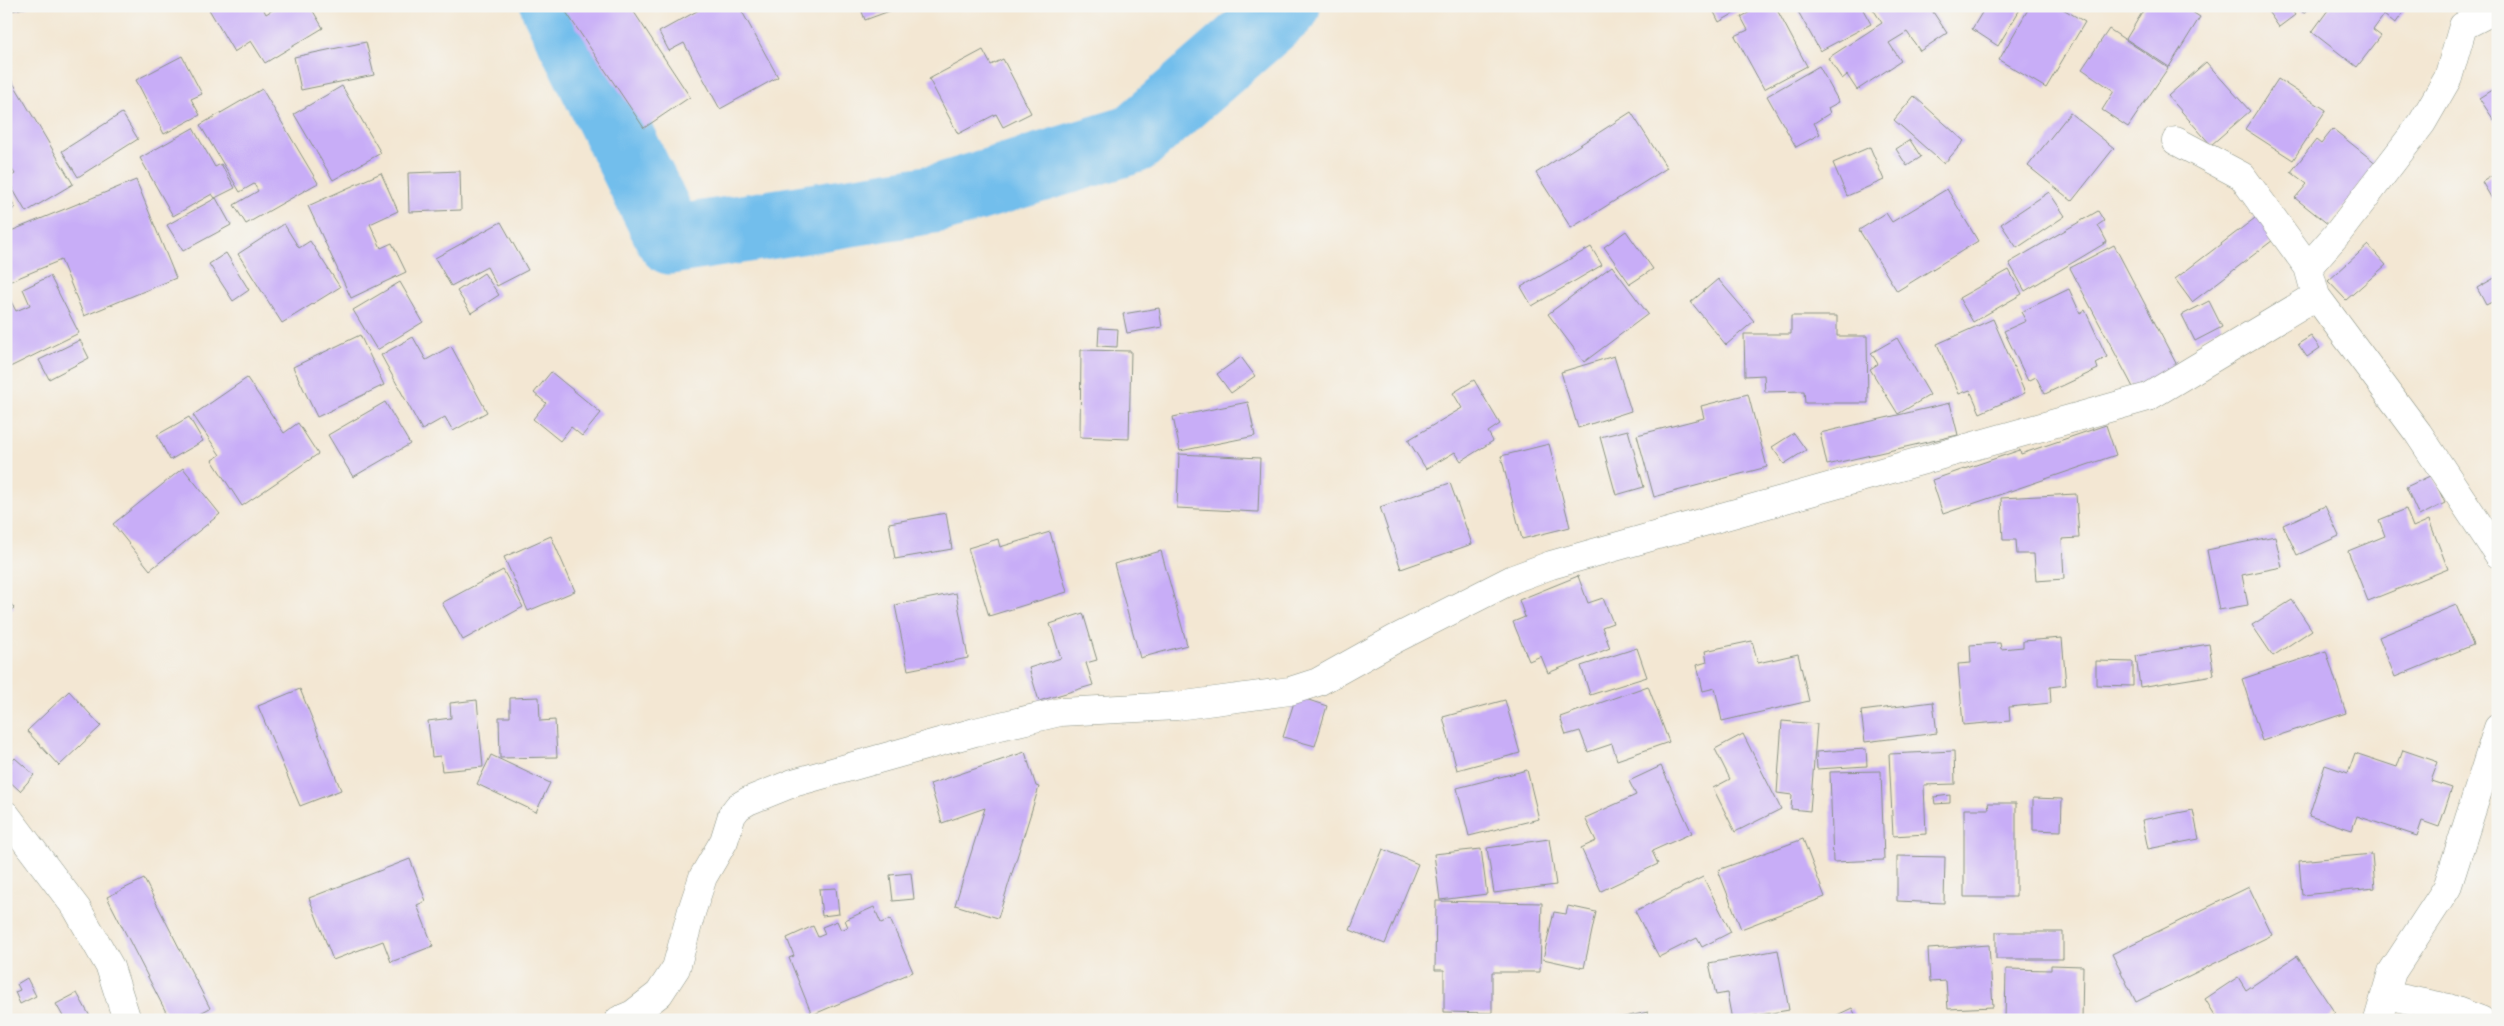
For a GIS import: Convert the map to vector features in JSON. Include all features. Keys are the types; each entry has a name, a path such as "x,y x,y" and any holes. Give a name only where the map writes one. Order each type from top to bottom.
{"street":[{"path":"2308,267 2338,233 2422,123 2448,78 2463,16 2498,8"},
{"path":"2176,141 2242,176 2308,267 2316,296 2418,433 2498,554"},
{"path":"619,1020 634,1014 659,994 676,968 703,877 724,841 732,815 738,807 748,801 793,783 975,732 1060,712 1177,706 1290,691 1318,682 1395,639 1513,579 1552,565 2148,397 2316,296"},
{"path":"2481,1020 2449,1008 2382,1007 2392,972 2447,888 2498,728"},
{"path":"6,815 77,909 110,967 126,1020"}],"building":[{"path":"6,6 28,6 28,7 6,12"},
{"path":"207,6 262,6 266,14 279,6 310,6 323,28 265,63 251,41 234,52"},
{"path":"562,6 630,6 690,97 644,128"},
{"path":"706,6 739,6 778,77 720,109 684,43 669,51 659,32"},
{"path":"860,6 903,6 865,20"},
{"path":"1711,6 1747,6 1719,22"},
{"path":"1761,6 1775,6 1807,66 1764,89 1735,36 1748,30 1741,17"},
{"path":"1795,6 1861,6 1871,24 1820,51"},
{"path":"1871,6 1929,6 1947,33 1920,51 1907,32 1889,43 1901,61 1857,90 1847,75 1842,79 1828,58 1882,23"},
{"path":"1986,6 2022,6 1998,46 1972,29"},
{"path":"2030,6 2058,6 2085,22 2046,88 1999,60"},
{"path":"2146,6 2183,6 2200,17 2169,67 2126,39"},
{"path":"2264,6 2289,6 2295,15 2279,27"},
{"path":"2299,6 2313,6 2303,13"},
{"path":"2331,6 2400,6 2405,10 2395,24 2384,15 2373,30 2381,36 2357,67 2312,32"},
{"path":"2109,29 2168,68 2128,127 2102,110 2114,91 2082,69"},
{"path":"366,42 374,75 301,90 294,57"},
{"path":"983,50 991,65 1003,59 1031,113 1003,127 996,114 958,134 929,79"},
{"path":"182,56 202,94 191,99 200,115 164,134 136,80"},
{"path":"2206,62 2250,111 2211,145 2168,96"},
{"path":"1819,66 1839,102 1828,108 1830,113 1814,123 1820,134 1796,147 1767,96"},
{"path":"2278,79 2326,110 2293,160 2245,129"},
{"path":"12,81 73,184 26,212 7,179 15,174 6,161 6,84"},
{"path":"342,86 381,153 333,180 294,114"},
{"path":"2498,86 2498,126 2479,98"},
{"path":"262,89 318,183 246,224 234,205 258,191 254,184 240,192 200,125"},
{"path":"1914,96 1964,141 1944,164 1894,120"},
{"path":"1631,112 1667,168 1571,228 1536,173"},
{"path":"122,113 138,139 78,177 62,151"},
{"path":"2070,113 2114,148 2072,201 2028,166"},
{"path":"193,128 215,167 221,164 235,188 215,198 212,194 173,216 140,158"},
{"path":"2333,129 2377,164 2329,225 2295,198 2307,184 2291,172 2316,140 2321,144"},
{"path":"1910,140 1921,157 1907,166 1896,149"},
{"path":"1870,147 1884,180 1847,196 1833,163"},
{"path":"460,171 461,210 409,212 408,173"},
{"path":"2498,172 2498,209 2482,182"},
{"path":"381,173 398,211 370,224 381,248 392,243 406,272 351,298 308,206"},
{"path":"136,180 176,278 84,316 61,260 6,283 6,233"},
{"path":"1947,189 1978,241 1897,291 1859,230 1886,213 1892,222"},
{"path":"6,190 15,208 6,212"},
{"path":"2049,192 2065,216 2017,248 2001,224"},
{"path":"216,198 231,225 183,251 167,225"},
{"path":"2098,211 2104,221 2098,225 2107,242 2025,291 2009,263"},
{"path":"2259,215 2277,237 2192,302 2175,279"},
{"path":"501,222 528,270 497,286 487,267 451,286 435,258"},
{"path":"284,224 299,248 310,241 340,287 282,323 238,254"},
{"path":"1626,231 1653,269 1630,284 1604,247"},
{"path":"2114,245 2179,369 2135,391 2070,268"},
{"path":"2368,245 2386,265 2346,300 2328,281"},
{"path":"1591,247 1602,265 1532,306 1521,287"},
{"path":"226,253 249,290 233,301 209,264"},
{"path":"1612,266 1648,314 1584,362 1548,314"},
{"path":"2009,270 2022,294 1973,322 1959,298"},
{"path":"484,273 499,295 471,313 457,291"},
{"path":"50,276 79,333 6,369 6,292 16,311 30,305 23,289"},
{"path":"2498,276 2498,299 2486,305 2477,288"},
{"path":"1718,279 1754,321 1726,345 1691,302"},
{"path":"400,282 423,322 377,350 353,310"},
{"path":"2069,289 2080,313 2085,310 2107,357 2096,363 2098,369 2045,394 2036,377 2028,381 2004,331 2026,321 2021,312"},
{"path":"2209,301 2222,327 2195,341 2182,315"},
{"path":"1159,308 1162,327 1127,333 1123,314"},
{"path":"1791,316 1837,316 1837,336 1867,336 1868,403 1805,403 1804,391 1765,392 1764,375 1745,376 1744,334 1791,334"},
{"path":"1993,319 2025,393 1980,413 1970,390 1959,394 1937,344"},
{"path":"1099,328 1118,329 1117,347 1098,346"},
{"path":"360,335 384,385 317,417 293,367"},
{"path":"2311,336 2320,348 2307,357 2298,344"},
{"path":"413,337 426,360 451,346 487,412 453,431 445,417 422,430 381,355"},
{"path":"1897,338 1930,395 1898,414 1870,369 1878,364 1871,353"},
{"path":"80,340 89,358 49,379 39,360"},
{"path":"1081,350 1131,351 1129,439 1080,437"},
{"path":"1614,356 1631,411 1578,428 1561,372"},
{"path":"1241,357 1255,376 1231,393 1217,374"},
{"path":"551,372 601,413 582,436 571,427 560,441 533,419 546,403 534,393"},
{"path":"247,378 284,433 298,423 318,454 242,506 212,460 220,455 193,415"},
{"path":"1474,380 1500,424 1488,432 1493,441 1461,461 1455,452 1426,469 1408,440 1462,408 1453,393"},
{"path":"1748,394 1767,467 1654,497 1637,435 1704,418 1701,406"},
{"path":"385,402 410,444 353,477 328,435"},
{"path":"1248,402 1255,436 1180,451 1173,417"},
{"path":"1950,403 1958,435 1827,465 1820,433"},
{"path":"189,417 203,441 170,460 157,435"},
{"path":"2106,425 2116,455 1943,514 1932,480 2020,450 2021,454"},
{"path":"1628,430 1644,487 1616,495 1600,437"},
{"path":"1794,433 1806,450 1784,464 1772,447"},
{"path":"1549,444 1570,527 1522,539 1501,456"},
{"path":"1179,454 1260,458 1258,512 1177,508"},
{"path":"183,468 220,514 150,570 113,524"},
{"path":"2432,475 2445,503 2419,516 2406,487"},
{"path":"1450,483 1472,544 1401,569 1380,507"},
{"path":"2076,494 2079,538 2062,539 2064,579 2036,581 2034,554 2017,554 2016,540 2003,540 2001,498"},
{"path":"2325,506 2339,536 2297,555 2283,525"},
{"path":"2406,509 2413,527 2429,520 2448,569 2368,601 2348,551 2385,536 2379,520"},
{"path":"946,513 952,549 895,559 889,523"},
{"path":"1050,532 1067,592 989,616 968,548 998,539 1000,547"},
{"path":"551,536 575,591 528,611 504,557"},
{"path":"2275,536 2282,567 2242,575 2248,605 2219,610 2207,550"},
{"path":"1161,551 1187,645 1140,658 1114,564"},
{"path":"503,570 523,607 463,640 442,603"},
{"path":"1578,576 1588,603 1603,598 1613,623 1602,627 1610,648 1548,673 1541,656 1529,661 1513,622 1525,617 1519,600"},
{"path":"956,593 968,658 908,670 895,605"},
{"path":"6,597 14,608 6,613"},
{"path":"2292,600 2312,630 2273,656 2252,625"},
{"path":"2456,605 2473,645 2395,677 2379,637"},
{"path":"1083,613 1097,660 1086,663 1093,685 1039,701 1029,668 1061,658 1050,624"},
{"path":"2062,638 2066,685 2050,687 2051,703 2009,707 2010,721 1963,725 1958,664 1971,663 1970,645 2000,643 2001,649 2023,647 2023,641"},
{"path":"1752,641 1758,663 1798,654 1809,701 1722,721 1715,688 1703,691 1697,665 1707,662 1705,651"},
{"path":"2209,644 2214,675 2140,687 2136,656"},
{"path":"1637,648 1647,677 1590,695 1581,666"},
{"path":"2326,651 2346,713 2262,741 2242,679"},
{"path":"2096,661 2133,662 2133,686 2096,685"},
{"path":"1648,686 1669,742 1617,760 1612,744 1588,752 1580,731 1566,735 1560,717"},
{"path":"300,689 341,790 300,806 258,706"},
{"path":"69,691 101,726 59,766 27,731"},
{"path":"1296,696 1327,706 1315,746 1283,737"},
{"path":"539,697 540,721 555,720 557,757 500,758 499,717 510,717 510,698"},
{"path":"477,700 483,767 442,771 440,756 432,757 428,721 451,718 450,703"},
{"path":"1505,700 1520,753 1457,770 1443,717"},
{"path":"1933,702 1937,733 1865,742 1861,711"},
{"path":"1782,721 1817,724 1810,811 1791,809 1792,795 1777,793"},
{"path":"1743,734 1781,809 1735,832 1713,788 1730,779 1715,749"},
{"path":"1866,749 1867,766 1817,769 1816,752"},
{"path":"2403,750 2438,762 2431,781 2452,788 2439,827 2422,821 2417,836 2357,816 2352,830 2309,816 2325,765 2348,773 2355,753 2397,767"},
{"path":"1954,751 1955,784 1924,785 1926,834 1893,836 1889,754"},
{"path":"1025,752 1036,786 1039,787 998,918 955,905 985,808 942,823 930,784"},
{"path":"491,755 550,783 536,812 477,784"},
{"path":"15,758 34,775 20,791 6,778 6,768"},
{"path":"1661,766 1692,833 1652,851 1658,864 1601,891 1581,848 1596,841 1585,818 1636,795 1629,781"},
{"path":"1527,770 1539,819 1469,836 1457,788"},
{"path":"1881,771 1884,860 1833,862 1830,772"},
{"path":"1950,795 1950,803 1935,804 1934,797"},
{"path":"2033,798 2062,799 2061,831 2033,830"},
{"path":"1988,803 2016,803 2016,897 1964,897 1964,809 1989,809"},
{"path":"2193,810 2199,839 2148,849 2142,820"},
{"path":"1549,839 1556,885 1494,893 1487,848"},
{"path":"1803,839 1825,897 1741,929 1718,870"},
{"path":"1383,849 1418,864 1385,944 1350,930"},
{"path":"1481,849 1487,894 1440,900 1434,854"},
{"path":"2372,854 2375,888 2302,895 2299,861"},
{"path":"1897,856 1945,857 1944,903 1897,901"},
{"path":"410,859 426,901 417,905 433,946 391,962 383,941 333,960 309,898"},
{"path":"911,873 914,899 893,901 890,875"},
{"path":"1703,877 1731,932 1702,947 1697,938 1659,957 1635,911"},
{"path":"144,879 210,1008 187,1020 170,1020 107,897"},
{"path":"2249,887 2272,935 2136,1002 2112,954"},
{"path":"836,888 839,914 822,916 819,889"},
{"path":"1436,901 1542,903 1540,972 1492,972 1492,1013 1444,1012 1444,970 1435,970"},
{"path":"1568,906 1596,912 1584,968 1543,959 1554,912 1566,914"},
{"path":"874,907 881,923 890,919 913,972 812,1015 789,958 794,956 787,938 813,926 818,937 825,934 822,927 837,921 841,930 848,927 845,920"},
{"path":"1996,932 2063,932 2063,959 1996,959"},
{"path":"1989,945 1993,1007 1948,1009 1946,981 1930,982 1928,949"},
{"path":"1778,950 1789,1010 1732,1020 1727,993 1716,995 1709,963"},
{"path":"2297,956 2335,1013 2325,1020 2218,1020 2205,999 2238,977 2246,990"},
{"path":"2051,965 2083,966 2082,1020 2005,1020 2006,969 2051,970"},
{"path":"27,978 36,996 20,1004 15,992 20,990 17,984"},
{"path":"77,993 92,1020 65,1020 56,1004"},
{"path":"1852,1008 1858,1020 1834,1020 1833,1017"},
{"path":"1648,1012 1650,1020 1615,1020 1615,1019"}],"waterway":[{"path":"555,6 671,240 940,198 1134,139 1286,6"}]}
